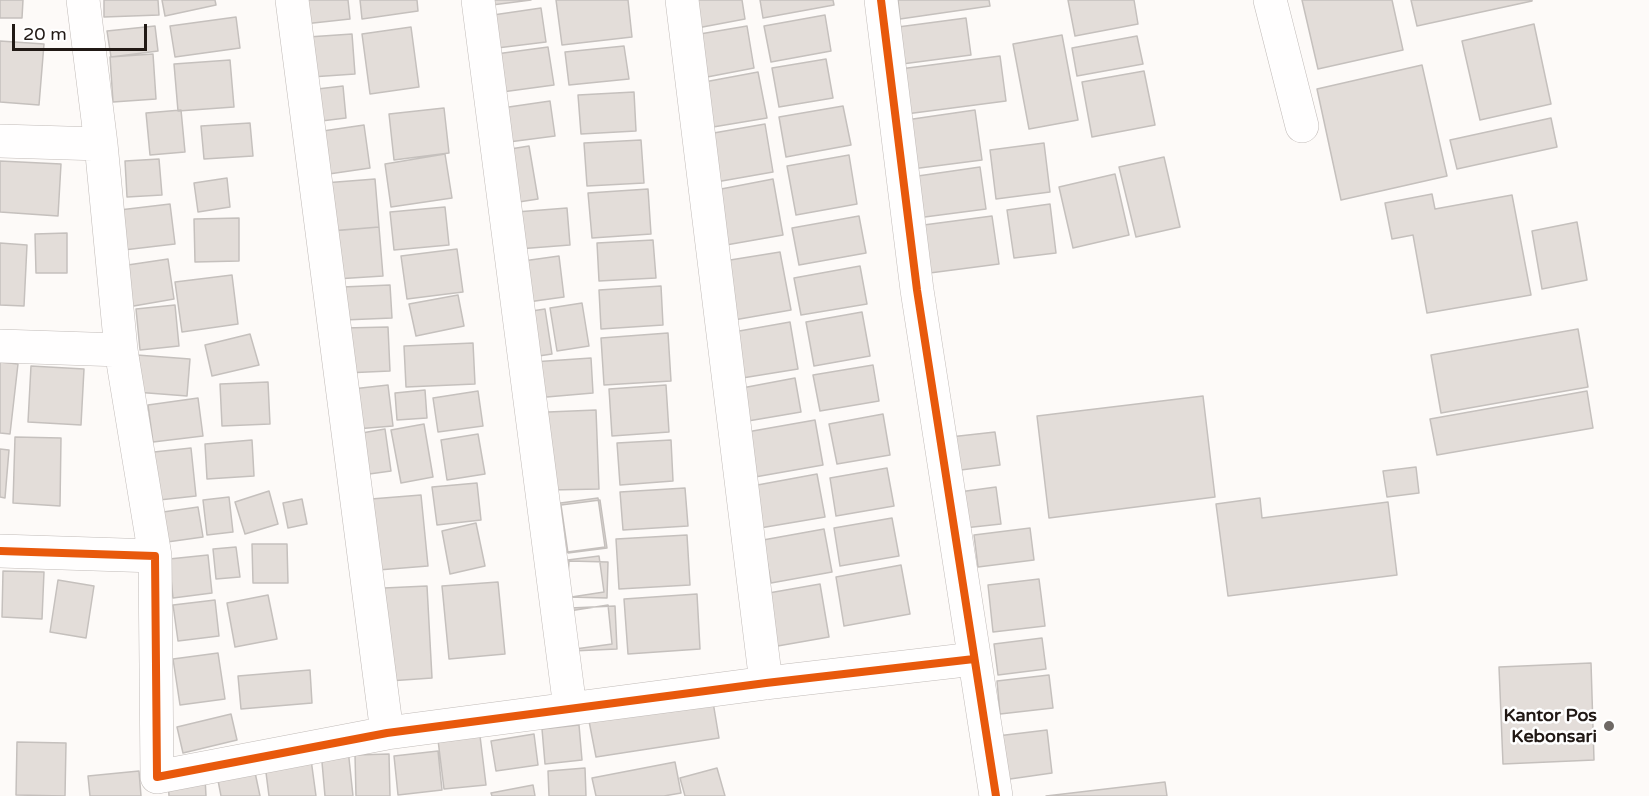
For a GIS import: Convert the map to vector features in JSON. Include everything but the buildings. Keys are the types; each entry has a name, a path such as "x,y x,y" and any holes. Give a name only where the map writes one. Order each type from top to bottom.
{"street":[{"path":"83,0 101,144 121,350 154,556 158,786 387,733 766,683 974,659"},
{"path":"292,0 387,733"},
{"path":"478,0 570,708"},
{"path":"682,0 766,683"},
{"path":"881,0 917,290 996,796"},
{"path":"1270,0 1302,126"},
{"path":"0,141 101,144"},
{"path":"0,346 121,350"},
{"path":"0,551 154,556"}],"cycle path":[{"path":"881,0 917,290 996,796"},
{"path":"0,551 155,556 157,777 387,733 766,683 974,659"}],"place":[{"name":"Kantor Pos Kebonsari","path":"1609,726"}]}
